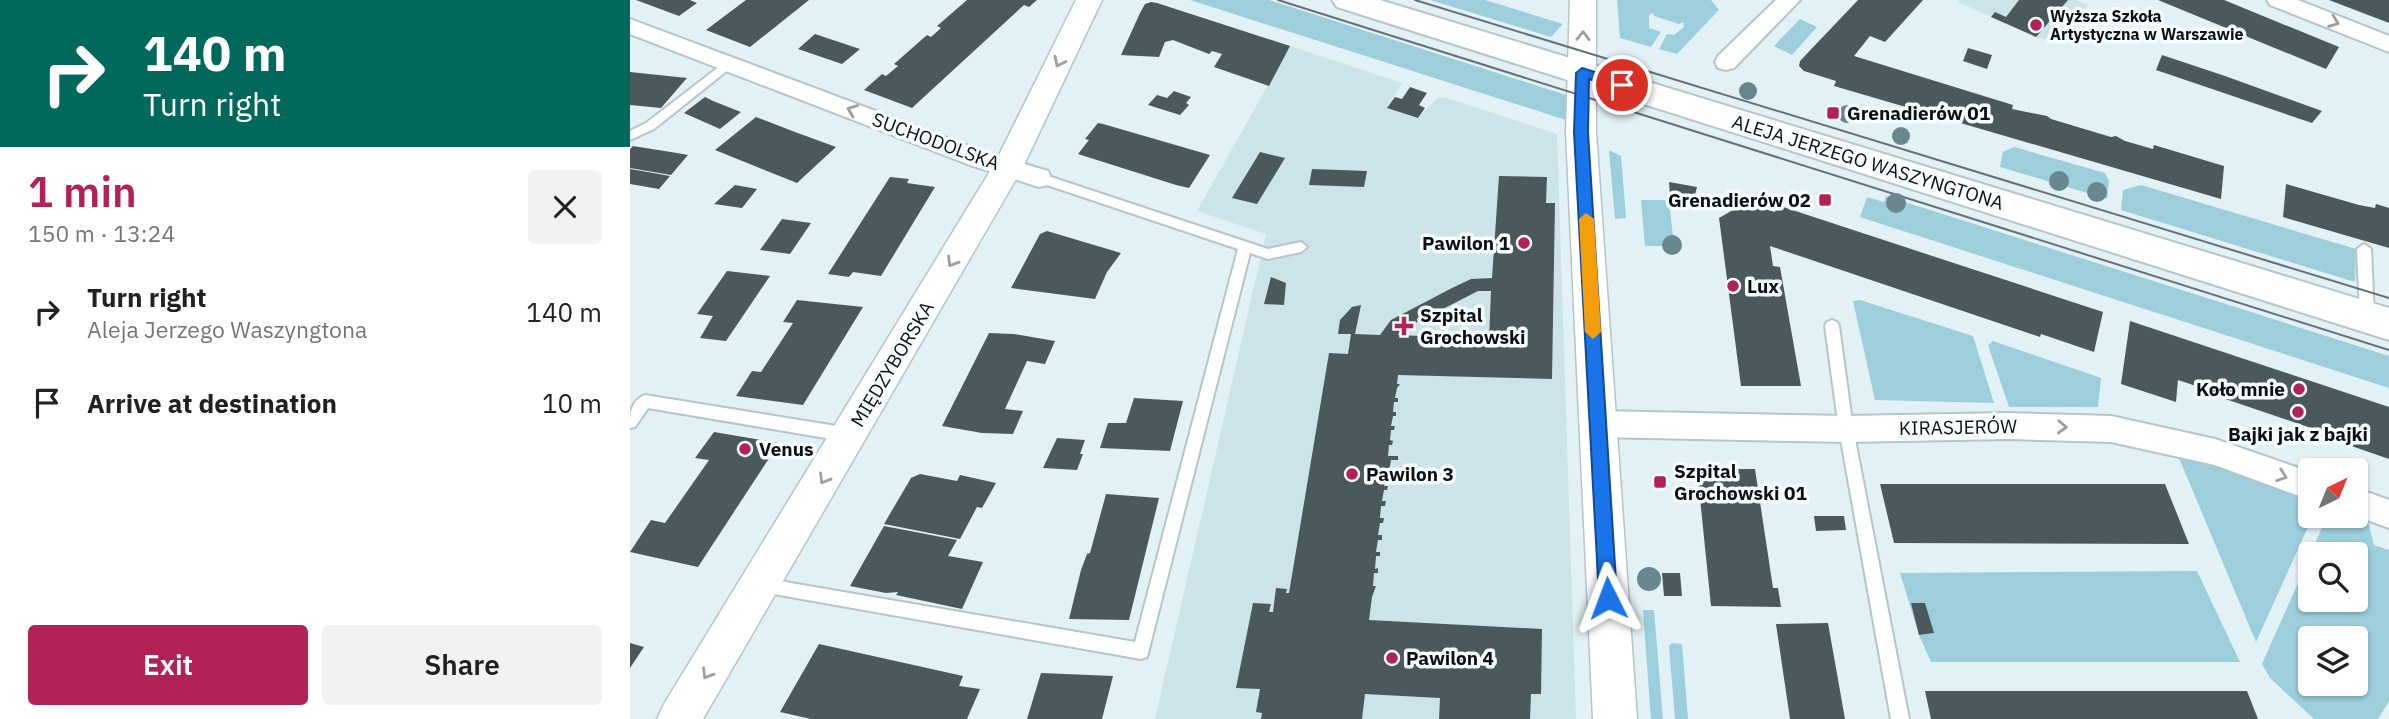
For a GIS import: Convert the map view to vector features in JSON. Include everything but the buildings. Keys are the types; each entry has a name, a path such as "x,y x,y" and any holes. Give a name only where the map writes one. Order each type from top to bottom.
{"main road":[{"name":"ALEJA JERZEGO WASZYNGTONA","path":"1347,0 2378,321"}],"street":[{"name":"MIĘDZYBORSKA","path":"679,719 850,435 1024,173 1088,0"},
{"path":"1583,0 1581,132 1615,719"},
{"path":"1758,0 1785,4"},
{"path":"2278,0 2389,44"},
{"path":"1726,62 1785,4"},
{"name":"SUCHODOLSKA","path":"630,26 979,159 1024,173"},
{"name":"KIRASJERÓW","path":"1598,424 1846,429 2008,426 2110,429 2215,452 2298,482"},
{"path":"2368,506 2389,514"}],"lane":[{"path":"630,136 650,126 729,63"},
{"name":"SUCHODOLSKA","path":"1024,173 1268,254 1301,247"},
{"path":"761,586 1141,652 1245,247"},
{"path":"2364,249 2378,321"},
{"path":"1832,327 1846,429 1900,719"},
{"path":"630,422 645,401 850,435"}],"shaded area":[{"path":"1190,0 1269,0 1566,95 1566,120"},
{"path":"1430,0 1485,0 1563,24 1551,37"},
{"path":"1617,0 1711,0 1719,10 1677,54 1659,49 1667,34 1674,35 1684,27 1683,22 1679,24 1654,16 1653,13 1649,15 1649,28 1661,32 1651,47 1620,38"},
{"name":"Wyższa Szkoła Artystyczna w Warszawie","path":"2076,0 2088,5 2044,40 1958,2"},
{"path":"1800,19 1817,27 1792,55 1774,46"},
{"name":"Szpital Grochowski","path":"1290,46 1402,83 1387,108 1418,118 1437,98 1444,97 1557,134 1576,719 1155,719 1266,234 1197,211"},
{"path":"2014,147 2105,173 2109,181 2107,199 2000,167 2003,152"},
{"path":"1609,150 1621,156 1626,218 1615,219"},
{"path":"2141,185 2356,249 2355,282 2121,210 2123,190"},
{"path":"1886,196 2389,356 2389,388 1860,217 1867,197 1884,202"},
{"path":"1641,200 1669,200 1674,246 1645,246"},
{"path":"1860,300 1973,336 1994,403 1875,400 1853,301"},
{"path":"1993,341 2101,378 2098,407 2009,407 1988,345"},
{"path":"2177,453 2298,490 2298,528 2308,528 2301,542 2298,542 2298,549 2256,642"},
{"path":"2368,522 2374,545 2389,550 2389,701 2378,719 2314,719 2270,678 2262,664 2298,583 2298,612 2368,612 2368,542 2316,542 2322,528 2368,528"},
{"path":"2197,571 2240,662 1931,662 1919,635 1900,573"},
{"path":"1643,610 1654,610 1663,719 1651,719"},
{"path":"1672,643 1682,644 1688,719 1675,719 1669,646"}],"tram line":[{"path":"1278,0 2389,350"},
{"path":"1415,0 2389,298"}],"slow traffic":[{"path":"1586,219 1593,332"}],"place":[{"name":"Wyższa Szkoła Artystyczna w Warszawie","path":"2036,25"},
{"name":"Grenadierów 01","path":"1833,113"},
{"name":"Grenadierów 02","path":"1825,200"},
{"name":"Pawilon 1","path":"1524,243"},
{"name":"Lux","path":"1733,286"},
{"name":"Szpital Grochowski","path":"1404,326"},
{"name":"Koło mnie","path":"2299,389"},
{"name":"Bajki jak z bajki","path":"2298,412"},
{"name":"Venus","path":"745,449"},
{"name":"Pawilon 3","path":"1352,474"},
{"name":"Szpital Grochowski 01","path":"1660,482"},
{"name":"Pawilon 4","path":"1392,658"}],"route":[{"path":"1608,598 1581,132 1582,73 1622,85"}]}
